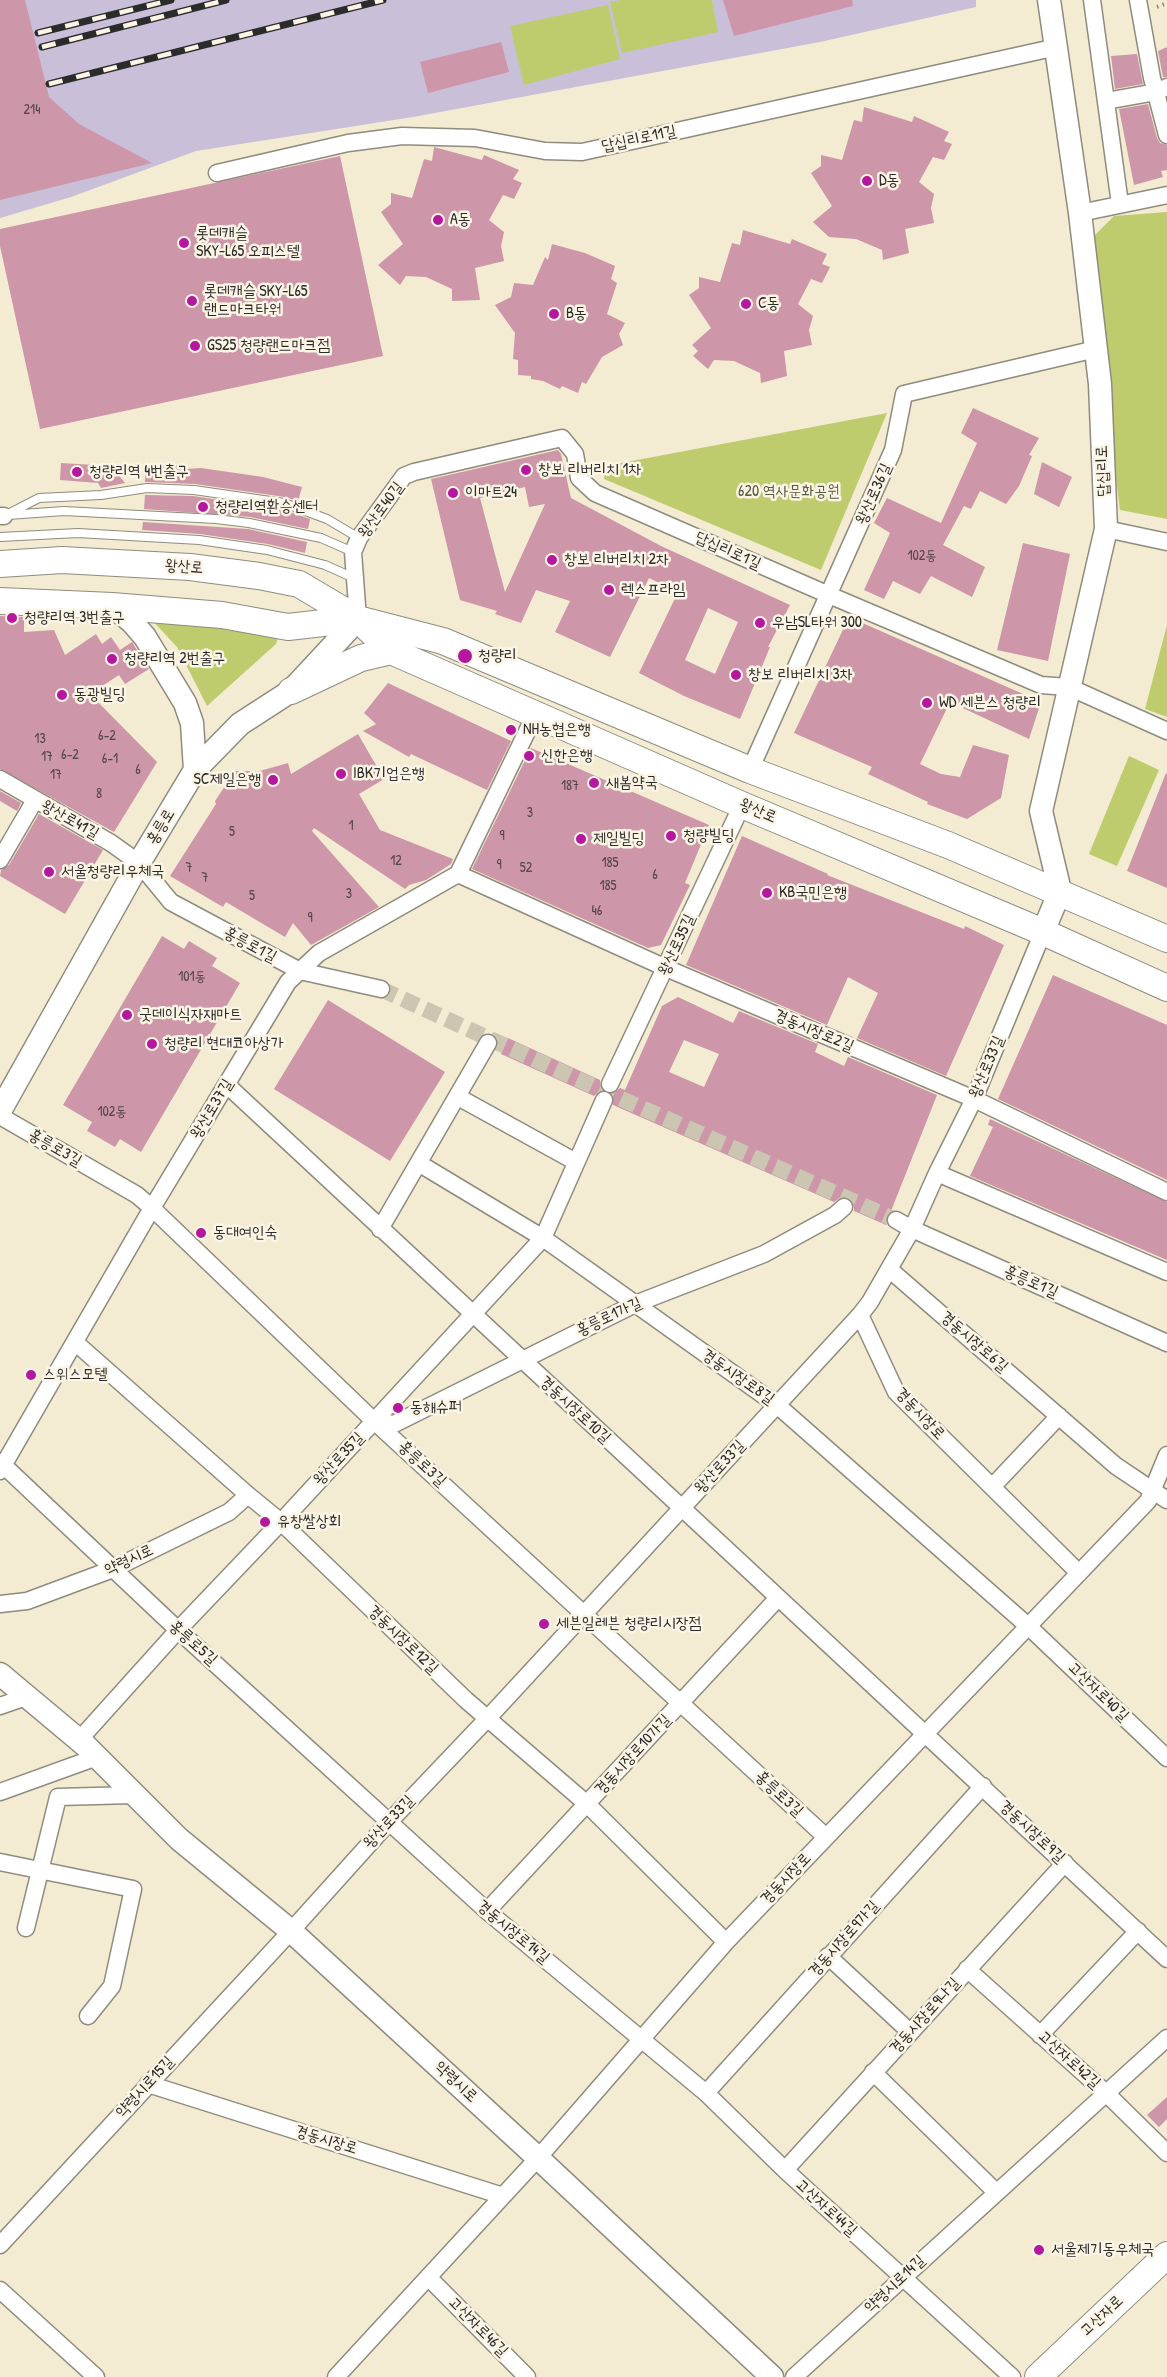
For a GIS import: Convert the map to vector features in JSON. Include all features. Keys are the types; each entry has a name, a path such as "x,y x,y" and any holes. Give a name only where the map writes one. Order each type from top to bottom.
{"main road":[{"name":"답십리로","path":"1049,0 1080,213 1100,384 1106,529 1041,811 1060,891"},
{"name":"왕산로","path":"0,564 62,560 190,567 299,584 358,619 391,651 742,805 1043,932 1167,988"},
{"name":"왕산로","path":"0,601 112,606 222,615 288,627 358,619 443,641 750,770 948,845 1060,891 1167,939"},
{"path":"112,606 132,622 145,637 185,703 192,723 195,770"},
{"name":"홍릉로","path":"0,1111 139,863 195,770 240,724 291,691 358,619"},
{"path":"291,691 361,658 391,651"},
{"path":"1043,932 1060,891"},
{"name":"약령시로","path":"0,1674 79,1740 179,1839 291,1931 772,2377"},
{"name":"고산자로","path":"1038,2377 1167,2255"}],"street":[{"path":"1092,0 1120,204"},
{"path":"1138,0 1161,89 1167,135"},
{"name":"답십리로11길","path":"217,173 348,143 402,136 475,138 545,151 574,153 1057,47"},
{"path":"1106,101 1161,89"},
{"path":"1080,213 1160,196"},
{"name":"왕산로36길","path":"750,770 893,450 904,394 1096,349"},
{"name":"답십리로1길","path":"408,474 562,438 575,454 579,478 595,492 1041,685 1070,687 1167,731"},
{"name":"왕산로40길","path":"358,619 355,578 356,545 408,474"},
{"path":"1106,529 1167,542"},
{"path":"458,874 534,715"},
{"name":"왕산로41길","path":"0,779 111,843 139,863"},
{"path":"0,860 35,800"},
{"name":"왕산로35길","path":"610,1084 742,805"},
{"name":"홍릉로1길","path":"139,863 171,902 300,972 381,988"},
{"name":"경동시장로2길","path":"458,874 666,968 974,1099 1167,1192"},
{"name":"왕산로37길","path":"1,1466 288,982 319,953 458,874"},
{"name":"왕산로33길","path":"291,1931 390,1821 860,1315 912,1230 974,1099 1043,932"},
{"path":"380,1229 420,1164 488,1043"},
{"name":"경동시장로10길","path":"226,1085 924,1734"},
{"path":"458,1097 576,1162"},
{"name":"왕산로35길","path":"79,1740 177,1630 281,1522 543,1238 604,1100"},
{"name":"홍릉로3길","path":"0,1116 137,1195 152,1208 374,1421 826,1838"},
{"name":"경동시장로8길","path":"420,1164 543,1238 777,1405 1028,1626"},
{"path":"937,1173 1167,1272"},
{"name":"홍릉로1가길","path":"374,1421 394,1424 635,1304 764,1254 835,1215 844,1207"},
{"name":"홍릉로1길","path":"896,1220 912,1230 1167,1343"},
{"name":"경동시장로6길","path":"890,1269 1116,1466 1167,1500"},
{"name":"경동시장로","path":"860,1315 896,1392 1079,1573"},
{"name":"경동시장로12길","path":"76,1343 281,1522 466,1700 587,1804 726,1942"},
{"path":"992,1487 1059,1416"},
{"name":"경동시장로","path":"336,2377 504,2196 726,1942 1148,1501 1167,1455"},
{"name":"홍릉로5길","path":"1,1466 177,1630 390,1821"},
{"name":"약령시로","path":"0,1604 27,1601 113,1569 230,1512 248,1495"},
{"name":"경동시장로10가길","path":"487,1911 777,1599"},
{"name":"고산자로40길","path":"1028,1626 1167,1758"},
{"path":"0,1706 26,1697"},
{"name":"경동시장로9길","path":"924,1734 983,1786 1167,1959"},
{"path":"0,1792 97,1757"},
{"name":"경동시장로9가길","path":"706,2094 983,1786"},
{"path":"26,1928 58,1797 134,1795"},
{"name":"경동시장로14길","path":"390,1821 487,1911 641,2037"},
{"path":"0,1862 134,1889 112,1986 88,2016"},
{"name":"경동시장로9나길","path":"785,2170 1065,1863"},
{"name":"약령시로15길","path":"0,2245 291,1931"},
{"path":"1040,2035 1138,1931"},
{"path":"828,1956 910,2032"},
{"name":"고산자로42길","path":"968,1969 1107,2094 1167,2153"},
{"name":"고산자로44길","path":"641,2037 706,2094 785,2170 1012,2377"},
{"name":"약령시로14길","path":"794,2377 1167,2038"},
{"path":"873,2072 996,2192"},
{"name":"경동시장로","path":"148,2084 504,2196"},
{"name":"고산자로46길","path":"428,2277 527,2377"},
{"path":"0,2290 88,2374"}],"lane":[{"path":"1,517 39,498 101,495 147,488 182,490 284,502 327,519 356,545"},
{"path":"1,517 64,511 216,519 249,523 356,545"},
{"path":"0,537 78,533 200,540 267,550 325,565 355,578"}],"shaded area":[{"path":"0,0 976,0 976,7 820,42 413,117 196,151 71,197 0,218"}],"green space":[{"path":"712,0 718,32 622,53 610,2"},
{"path":"608,5 620,59 524,85 510,26"},
{"path":"1167,212 1167,519 1120,510 1086,244 1114,216"},
{"name":"620 역사문화공원","path":"887,413 821,570 604,479 605,466"},
{"path":"150,618 276,634 278,638 276,644 207,706 177,647"},
{"path":"1167,625 1167,717 1145,709"},
{"path":"1129,756 1159,770 1117,866 1089,854"}],"building":[{"path":"0,0 25,0 49,97 79,124 152,163 0,200"},
{"path":"723,0 852,0 853,6 734,36"},
{"path":"501,42 509,72 428,93 420,62"},
{"path":"1167,47 1167,77 1163,77 1158,51"},
{"path":"1137,54 1143,84 1115,89 1111,56"},
{"path":"1148,104 1157,138 1160,143 1167,145 1167,170 1161,171 1163,177 1134,185 1119,109"},
{"name":"D동","path":"864,107 912,122 914,116 949,132 944,141 952,144 944,160 933,157 919,182 934,194 931,208 934,223 905,229 909,253 883,260 882,250 856,239 829,237 813,222 832,206 811,173 821,166 821,155 842,160 854,120 862,122"},
{"name":"A동","path":"434,147 482,160 484,155 519,170 513,179 522,183 514,199 503,195 489,220 504,232 501,246 504,261 475,268 480,300 452,301 452,289 426,277 406,276 400,285 378,265 403,244 381,212 391,204 391,193 412,198 424,159 432,161"},
{"name":"롯데캐슬 SKY-L65 랜드마크타워","path":"340,156 383,356 40,429 0,246 0,229"},
{"name":"C동","path":"743,230 790,244 792,239 827,254 822,264 830,267 822,283 811,279 798,304 813,316 809,330 812,345 784,351 787,376 761,383 760,373 734,361 714,360 708,369 693,356 698,351 692,345 711,328 689,295 699,288 699,277 720,282 732,243 740,245"},
{"name":"B동","path":"552,244 585,253 615,266 611,279 617,283 607,314 625,323 619,334 623,345 602,357 586,384 582,382 578,393 562,386 560,389 543,381 531,379 531,376 518,375 518,360 513,359 515,333 495,305 511,297 514,283 533,285 545,257 548,260"},
{"path":"973,408 1039,438 1029,455 1032,456 1019,486 1006,504 980,491 971,509 964,506 943,545 985,567 972,597 931,576 920,594 893,581 884,599 864,590 890,533 874,523 887,498 941,523 977,443 961,433"},
{"path":"558,450 561,454 571,498 661,546 790,605 768,647 770,647 740,719 684,696 639,673 678,592 649,578 610,657 555,632 570,601 536,590 521,623 495,614 497,611 460,600 431,479","holes":["525,487 529,507 545,504 505,592 480,498","708,608 738,622 715,674 685,660"]},
{"path":"1042,462 1072,477 1059,507 1034,494"},
{"path":"61,463 111,466 125,483 101,488 98,483 60,480"},
{"path":"185,465 185,469 201,468 263,477 302,487 298,501 285,497 195,484 145,482 146,466"},
{"path":"145,495 193,496 282,509 310,519 308,529 250,517 144,509"},
{"path":"143,522 248,529 307,542 305,553 268,544 200,534 142,530"},
{"path":"1023,543 1070,554 1048,661 997,650"},
{"path":"0,616 24,617 24,632 54,630 65,655 96,634 102,644 111,637 120,650 132,642 149,669 125,684 119,675 90,694 157,762 114,832 0,769"},
{"path":"849,617 1041,702 1029,739 950,702 920,764 941,774 960,777 973,745 1009,755 1001,798 967,819 927,804 928,802 868,774 872,767 794,733"},
{"path":"388,683 511,741 487,790 411,754 409,757 363,731 376,724 364,713"},
{"path":"358,734 384,779 359,794 380,830 453,859 451,864 426,880 409,885 405,889 314,828 312,831 379,907 311,945 293,923 285,937 226,902 223,907 170,876 216,804 215,801 233,771 260,771 288,763 291,774"},
{"path":"531,748 709,825 685,883 690,885 661,945 648,948 472,869"},
{"path":"1167,774 1167,888 1127,871"},
{"path":"0,791 21,803 17,811 0,801"},
{"path":"39,814 103,850 65,914 0,876 1,870 9,865"},
{"path":"742,836 827,875 964,929 965,926 1004,945 946,1076 857,1038 878,993 848,977 827,1025 686,965"},
{"path":"162,936 184,949 189,941 217,958 212,966 240,983 141,1152 120,1139 115,1147 87,1131 92,1122 63,1105"},
{"path":"1053,975 1167,1025 1167,1180 998,1099"},
{"path":"678,997 733,1023 739,1011 818,1044 815,1052 844,1066 848,1057 937,1095 891,1211 887,1215 886,1225 854,1211 854,1204 848,1197 841,1197 834,1202 613,1105 612,1094 620,1088 625,1090 662,1006","holes":["684,1040 719,1054 704,1087 669,1072"]},
{"path":"328,1000 445,1072 390,1161 274,1089"},
{"path":"508,1038 600,1080 601,1090 594,1096 501,1054"},
{"path":"990,1119 1167,1202 1167,1260 970,1176 993,1127 988,1125"},
{"path":"1167,2097 1167,2119 1159,2127 1147,2115"}],"tunnel":[{"path":"381,989 608,1093 896,1220"}],"railway":[{"path":"38,33 171,0"},
{"path":"42,47 226,0"},
{"path":"49,84 383,0"}],"place":[{"name":"D동","path":"867,181"},
{"name":"A동","path":"438,220"},
{"name":"롯데캐슬 SKY-L65 오피스텔","path":"184,243"},
{"name":"롯데캐슬 SKY-L65 랜드마크타워","path":"192,301"},
{"name":"C동","path":"746,304"},
{"name":"B동","path":"554,314"},
{"name":"GS25 청량랜드마크점","path":"195,346"},
{"name":"창보 리버리치 1차","path":"526,470"},
{"name":"청량리역 4번출구","path":"77,472"},
{"name":"이마트24","path":"453,493"},
{"name":"청량리역환승센터","path":"203,507"},
{"name":"창보 리버리치 2차","path":"552,560"},
{"name":"렉스프라임","path":"609,590"},
{"name":"청량리역 3번출구","path":"12,618"},
{"name":"우남SL타워 300","path":"760,623"},
{"name":"청량리","path":"465,656"},
{"name":"청량리역 2번출구","path":"112,659"},
{"name":"창보 리버리치 3차","path":"736,675"},
{"name":"동광빌딩","path":"62,695"},
{"name":"WD 세븐스 청량리","path":"927,703"},
{"name":"NH농협은행","path":"511,730"},
{"name":"신한은행","path":"529,756"},
{"name":"IBK기업은행","path":"341,774"},
{"name":"SC제일은행","path":"273,780"},
{"name":"새봄약국","path":"594,783"},
{"name":"청량빌딩","path":"671,836"},
{"name":"제일빌딩","path":"581,839"},
{"name":"서울청량리우체국","path":"49,872"},
{"name":"KB국민은행","path":"767,893"},
{"name":"굿데이식자재마트","path":"127,1015"},
{"name":"청량리 현대코아상가","path":"152,1044"},
{"name":"동대여인숙","path":"201,1233"},
{"name":"스위스모텔","path":"31,1375"},
{"name":"동해슈퍼","path":"398,1408"},
{"name":"유창쌀상회","path":"265,1522"},
{"name":"세븐일레븐 청량리시장점","path":"544,1624"},
{"name":"서울제기동우체국","path":"1039,2250"}]}
